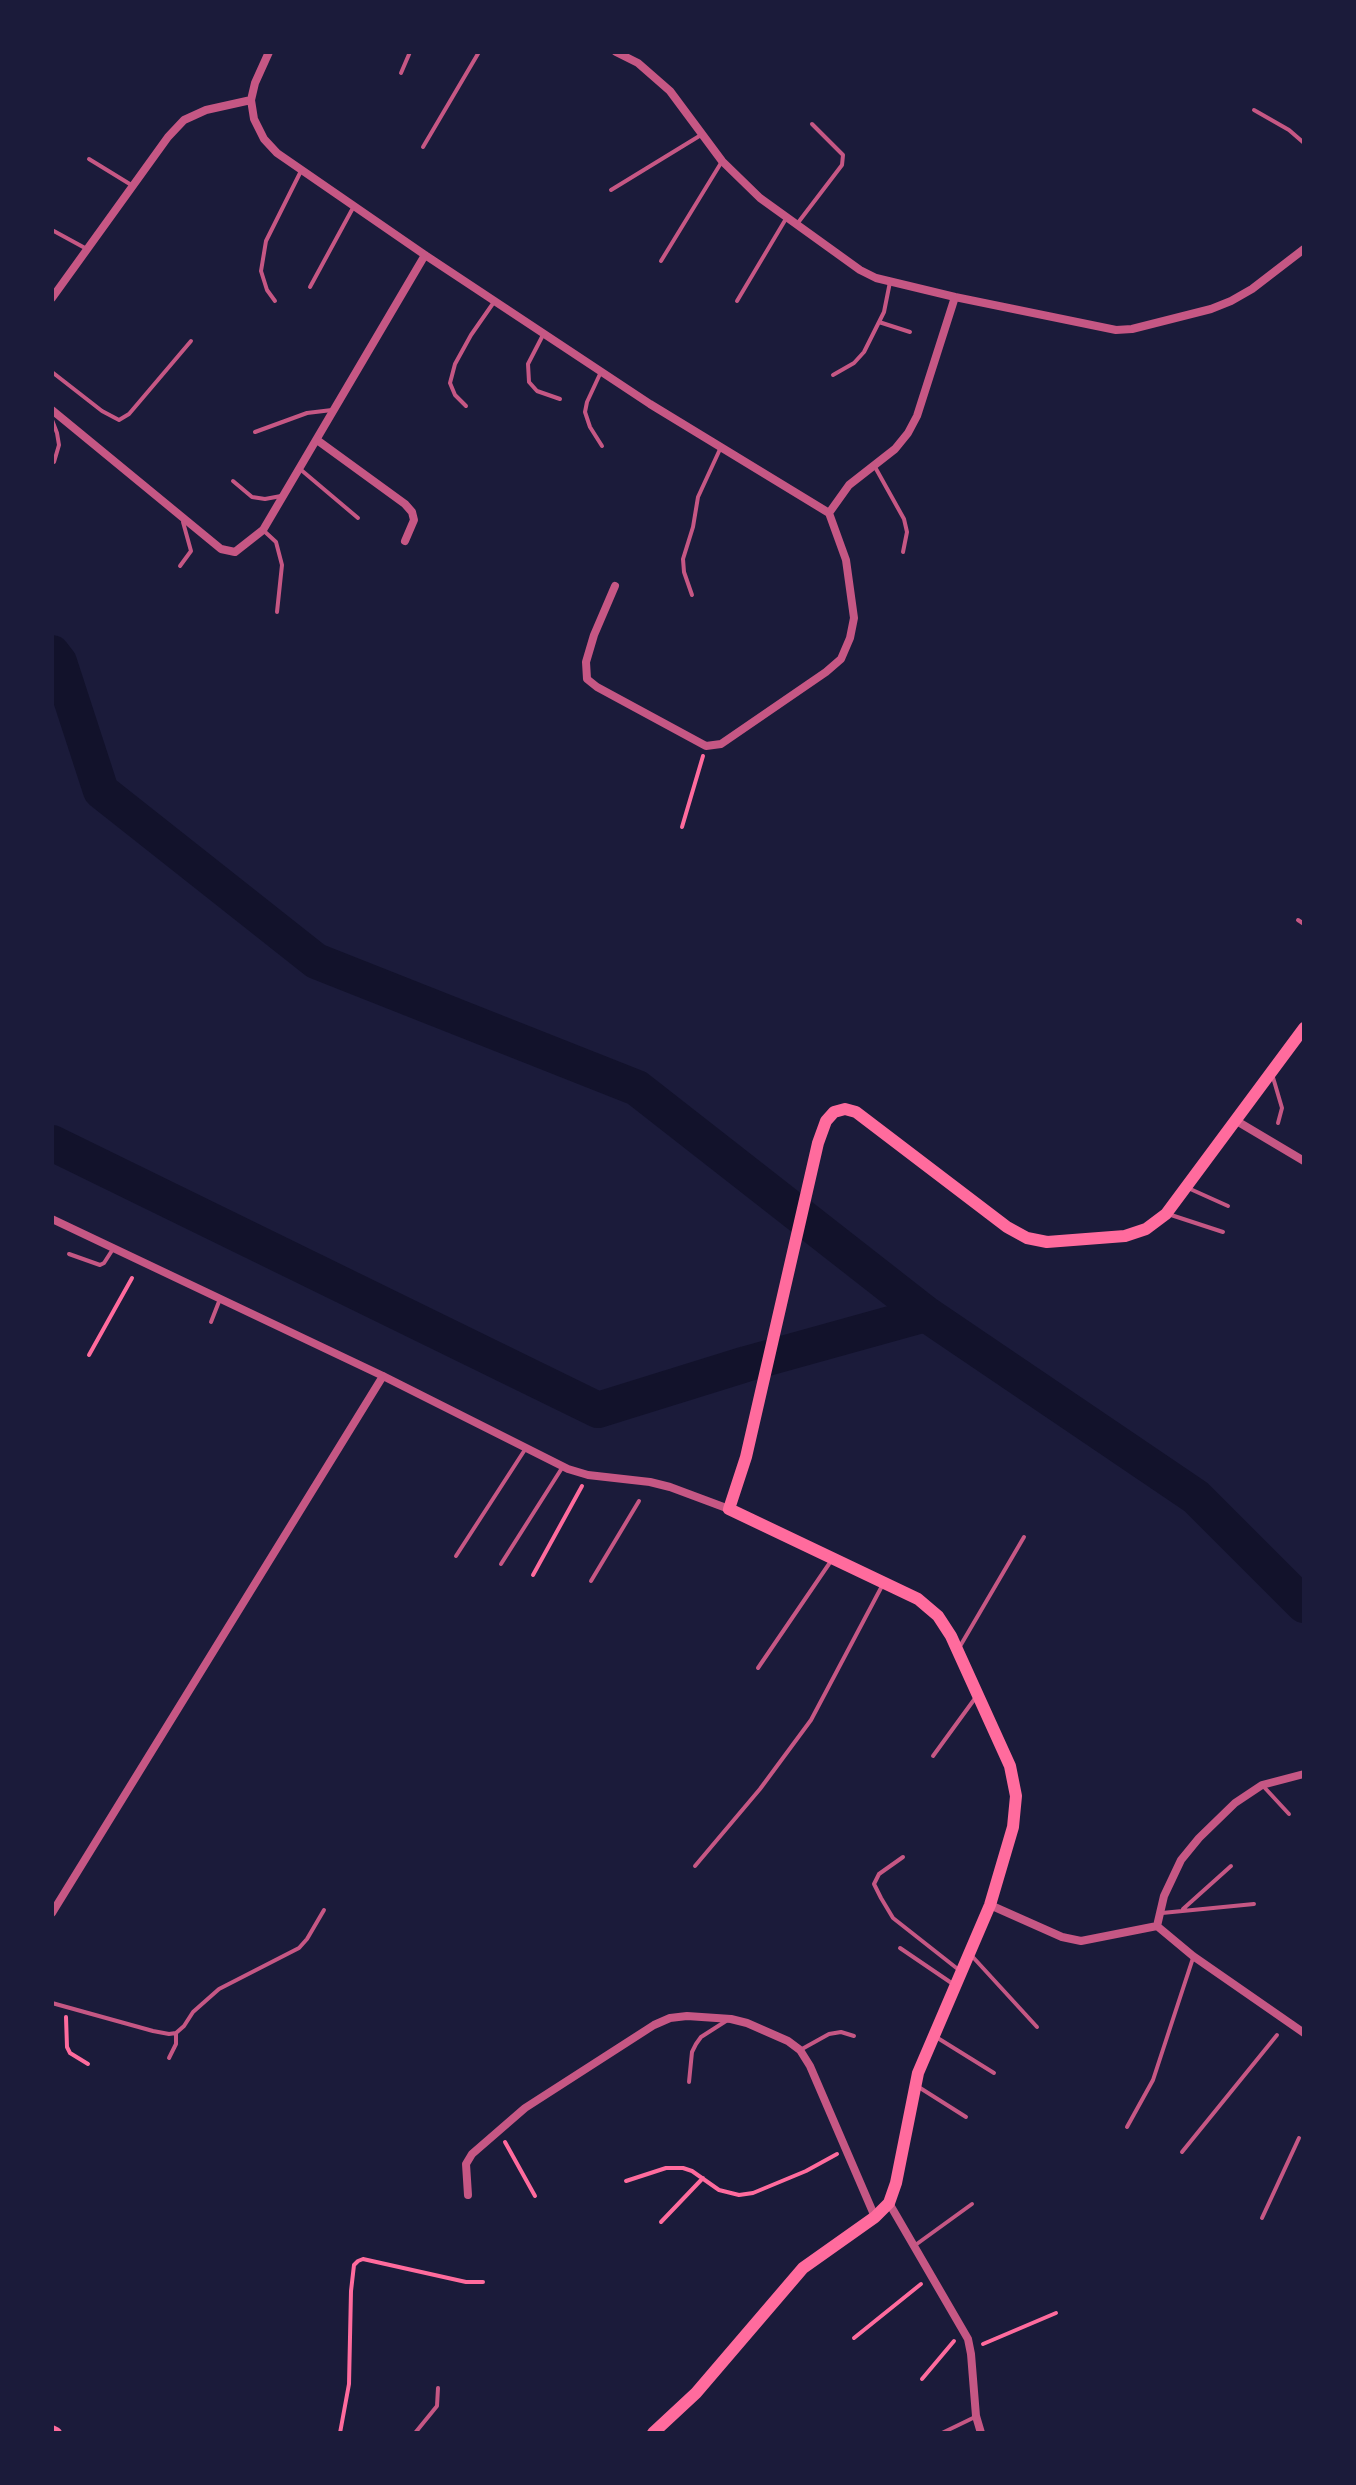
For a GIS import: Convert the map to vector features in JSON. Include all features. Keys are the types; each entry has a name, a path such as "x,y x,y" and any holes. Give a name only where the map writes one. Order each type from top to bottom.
{"main road":[{"path":"653,2433 696,2393 803,2268 875,2217 889,2203 896,2183 914,2085 990,1905 1013,1827 1016,1796 1010,1766 958,1650 938,1616 918,1599 729,1509 746,1457 818,1143 826,1121 834,1112 845,1109 856,1112 1007,1227 1027,1238 1047,1242 1125,1236 1146,1229 1166,1214 1304,1028"}],"street":[{"path":"269,52 251,100 254,119 264,139 277,153 601,372 829,513 846,560 854,618 841,659 826,672 721,744 706,746 587,679 586,662 594,635 615,586"},
{"path":"616,52 655,75 722,161 760,198 860,270 876,278 1098,328 1132,329 1231,301 1252,289 1304,249"},
{"path":"52,298 168,137 184,120 206,110 251,100"},
{"path":"52,410 221,549 235,552 263,530 425,255"},
{"path":"829,513 849,485 895,449 908,433 917,416 955,297"},
{"path":"317,440 412,512 414,520 405,541"},
{"path":"1235,1120 1304,1161"},
{"path":"52,1219 383,1376 563,1467 588,1475 670,1487 729,1509"},
{"path":"52,1913 383,1376"},
{"path":"1157,1926 1164,1896 1181,1860 1199,1838 1235,1803 1262,1785 1304,1774"},
{"path":"990,1905 1062,1937 1081,1941 1157,1926"},
{"path":"1157,1926 1284,2023 1304,2033"},
{"path":"468,2195 466,2164 472,2154 537,2099 654,2025 670,2018 687,2016 747,2023 788,2041 800,2050 810,2066 875,2217"},
{"path":"889,2203 965,2335 970,2350 976,2416 981,2433"}],"lane":[{"path":"401,73 410,52"},
{"path":"423,147 479,52"},
{"path":"1254,110 1289,130 1304,143"},
{"path":"797,224 842,165 843,155 812,124"},
{"path":"611,190 703,134"},
{"path":"89,159 133,186"},
{"path":"661,261 722,161"},
{"path":"275,301 267,290 261,271 266,241 302,170"},
{"path":"310,287 354,206"},
{"path":"737,301 787,217"},
{"path":"52,230 88,249"},
{"path":"833,375 854,363 864,352 884,312 890,282"},
{"path":"466,406 455,395 450,383 455,364 494,301"},
{"path":"879,322 910,332"},
{"path":"544,333 528,364 529,382 537,391 560,399"},
{"path":"52,372 102,411 119,420 129,414 191,341"},
{"path":"601,372 585,412 602,446"},
{"path":"255,432 307,413 335,409"},
{"path":"52,420 59,445 54,462"},
{"path":"692,595 683,559 698,497 721,447"},
{"path":"874,465 904,519 907,532 903,552"},
{"path":"300,469 358,518"},
{"path":"233,481 252,497 265,499 284,496"},
{"path":"180,566 191,551 181,516"},
{"path":"263,530 276,542 282,565 277,612"},
{"path":"1298,920 1304,924"},
{"path":"1271,1072 1282,1108 1278,1123"},
{"path":"1186,1187 1228,1206"},
{"path":"1166,1214 1223,1232"},
{"path":"69,1254 100,1265 113,1248"},
{"path":"211,1322 220,1299"},
{"path":"456,1556 526,1448"},
{"path":"501,1564 563,1467"},
{"path":"591,1581 639,1501"},
{"path":"958,1650 1024,1537"},
{"path":"758,1668 832,1559"},
{"path":"695,1866 760,1789 811,1720 884,1583"},
{"path":"933,1756 977,1695"},
{"path":"1262,1785 1289,1814"},
{"path":"903,1857 879,1874 874,1884 881,1898 893,1918 961,1972"},
{"path":"1182,1911 1231,1866"},
{"path":"1160,1913 1254,1904"},
{"path":"52,2003 153,2031 176,2033 193,2012 219,1989 299,1948 324,1910"},
{"path":"900,1948 955,1986"},
{"path":"969,1953 1037,2027"},
{"path":"1127,2127 1153,2080 1193,1956"},
{"path":"689,2082 692,2052 696,2044 711,2030 731,2019"},
{"path":"800,2050 829,2034 841,2032 854,2036"},
{"path":"169,2058 176,2044 176,2033"},
{"path":"934,2035 994,2073"},
{"path":"1182,2152 1277,2035"},
{"path":"914,2085 966,2117"},
{"path":"1262,2218 1299,2138"},
{"path":"914,2246 972,2204"},
{"path":"415,2433 437,2406 438,2388"},
{"path":"942,2433 976,2416"}],"path":[{"path":"682,827 706,746"},
{"path":"89,1355 132,1278"},
{"path":"533,1575 588,1475"},
{"path":"66,2007 67,2047 70,2053 88,2064"},
{"path":"499,2131 535,2196"},
{"path":"626,2181 666,2168 683,2168 719,2190 739,2195 753,2193 806,2171 846,2149"},
{"path":"661,2222 703,2178"},
{"path":"340,2433 349,2384 354,2265 363,2259 466,2282 483,2282"},
{"path":"854,2338 932,2275"},
{"path":"970,2350 1056,2313"},
{"path":"922,2379 954,2341 965,2335"}],"waterway":[{"path":"52,653 59,662 101,791 316,961 637,1088 926,1314"},
{"path":"52,1143 598,1410 746,1364 926,1314 1196,1497 1304,1605"}]}
